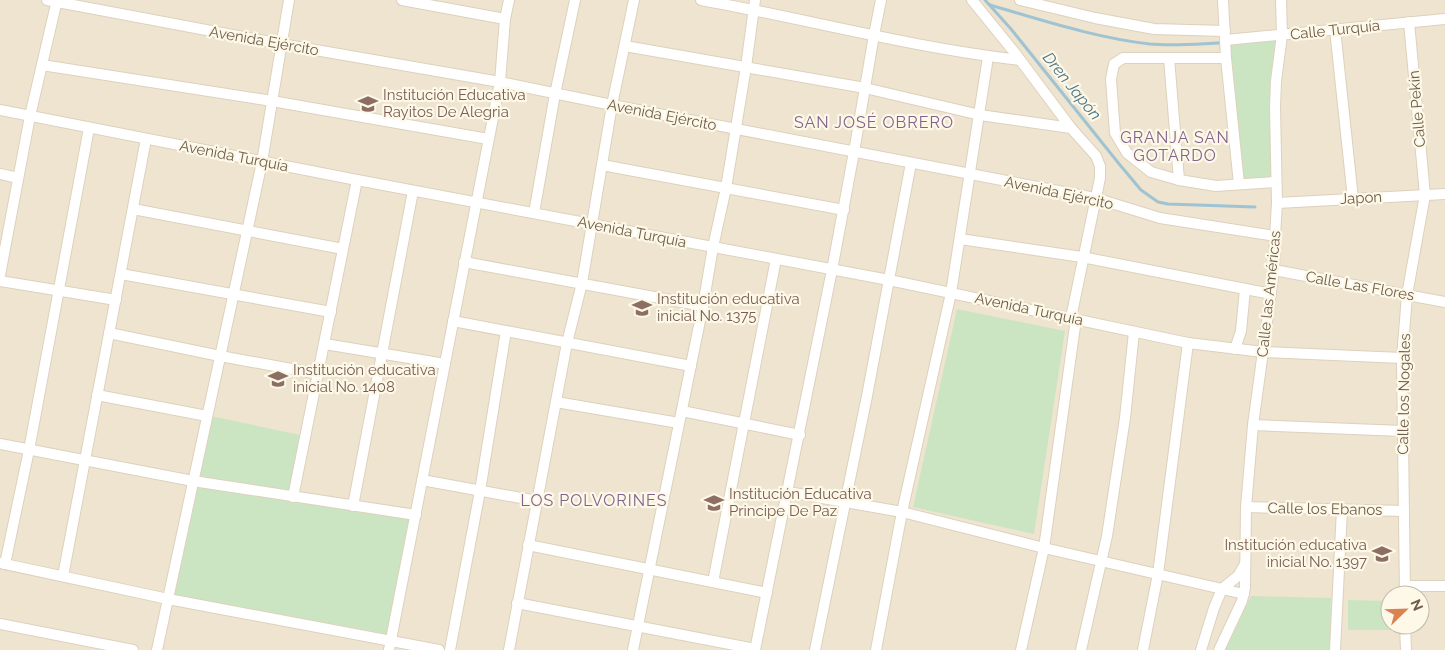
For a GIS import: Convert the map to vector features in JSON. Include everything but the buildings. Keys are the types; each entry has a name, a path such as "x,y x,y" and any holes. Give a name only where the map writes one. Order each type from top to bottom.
{"street":[{"path":"157,650 262,162 289,0"},
{"path":"402,0 506,19"},
{"path":"390,646 500,82 509,0"},
{"path":"534,213 555,94 575,0"},
{"path":"508,650 567,343 582,283 612,105 634,0"},
{"path":"701,0 754,5 874,35 988,57 1020,60"},
{"path":"517,603 755,650 844,210 874,35 882,0"},
{"path":"972,0 1071,128 1096,156 1100,166 1100,178 1082,257 1044,548 1021,650"},
{"name":"Calle Turquía","path":"1020,0 1095,18 1154,29 1225,36 1282,35 1445,19"},
{"path":"1223,0 1226,58 1239,184"},
{"name":"Calle las Américas","path":"1244,591 1246,507 1253,425 1274,270 1278,203 1275,108 1282,35 1281,0"},
{"path":"0,275 4,232 18,178 42,65 53,1"},
{"name":"Avenida Ejército","path":"53,1 500,82 1095,198 1160,218 1275,236"},
{"path":"633,650 726,188 754,5"},
{"name":"Calle Pekín","path":"1410,22 1425,195"},
{"path":"1335,29 1353,199"},
{"path":"625,46 865,88 980,115 1071,128"},
{"path":"876,650 902,512 951,293 988,57"},
{"path":"1226,58 1123,58 1114,64 1111,79 1116,133 1127,153 1151,172 1179,180 1216,186 1276,182"},
{"path":"1169,58 1179,180"},
{"path":"42,65 488,139"},
{"name":"Avenida Turquía","path":"0,110 413,191 889,280 1188,343 1263,352 1402,358"},
{"path":"89,128 30,450 3,563 390,646 439,650"},
{"path":"62,576 146,139"},
{"path":"815,650 867,396 911,163"},
{"path":"602,165 844,210"},
{"path":"0,174 18,178"},
{"path":"293,497 357,180"},
{"path":"353,506 413,191"},
{"name":"Japon","path":"1278,203 1445,194"},
{"name":"Calle los Nogales","path":"1405,585 1402,358 1407,295 1425,195"},
{"path":"133,209 343,249"},
{"path":"960,239 1082,257 1271,294"},
{"path":"713,582 776,259"},
{"path":"464,262 703,306"},
{"name":"Calle Las Flores","path":"1274,270 1445,302"},
{"path":"120,274 331,312"},
{"path":"0,281 116,300"},
{"path":"1235,349 1241,331 1245,289"},
{"path":"453,321 691,366"},
{"path":"450,650 480,490 506,331"},
{"path":"1081,650 1102,560 1125,418 1134,332"},
{"path":"109,333 319,374"},
{"path":"1142,650 1158,574 1188,343"},
{"path":"324,344 445,364"},
{"path":"97,395 207,416"},
{"path":"556,402 679,423"},
{"path":"682,411 800,434"},
{"path":"1253,425 1403,431"},
{"path":"0,444 193,482 416,515"},
{"path":"422,480 537,501"},
{"path":"788,492 902,512 1044,548 1222,589 1244,591 1242,601 1219,650"},
{"name":"Calle los Ebanos","path":"1246,507 1404,511"},
{"path":"1335,650 1342,509"},
{"path":"528,545 767,593"},
{"path":"1201,650 1222,589 1238,576 1245,564"},
{"path":"1430,588 1445,586"},
{"path":"0,624 133,650"},
{"path":"1405,635 1406,650"}],"shaded area":[{"path":"0,0 1445,0 1445,650 0,650"}],"green space":[{"path":"1276,40 1270,81 1271,178 1244,180 1230,44"},
{"path":"957,309 1065,331 1034,534 913,507"},
{"path":"211,416 300,435 290,492 200,476"},
{"path":"197,486 410,518 388,634 173,595"},
{"path":"1251,596 1331,598 1330,650 1225,650"},
{"path":"1348,600 1380,601 1380,630 1348,630"}],"waterway":[{"name":"Dren Japón","path":"985,0 1011,29 1141,190 1158,202 1168,204 1255,207"},
{"path":"990,5 1069,28 1130,41 1167,45 1219,43"}],"place":[{"name":"Institución Educativa Rayitos De Alegria","path":"368,104"},
{"name":"Institución educativa inicial No. 1375","path":"642,308"},
{"name":"Institución educativa inicial No. 1408","path":"278,379"},
{"name":"Institución Educativa Principe De Paz","path":"714,503"},
{"name":"Institución educativa inicial No. 1397","path":"1382,554"}],"district":[{"name":"SAN JOSÉ OBRERO","path":"874,122"},
{"name":"GRANJA SAN GOTARDO","path":"1175,146"},
{"name":"LOS POLVORINES","path":"594,500"}]}
